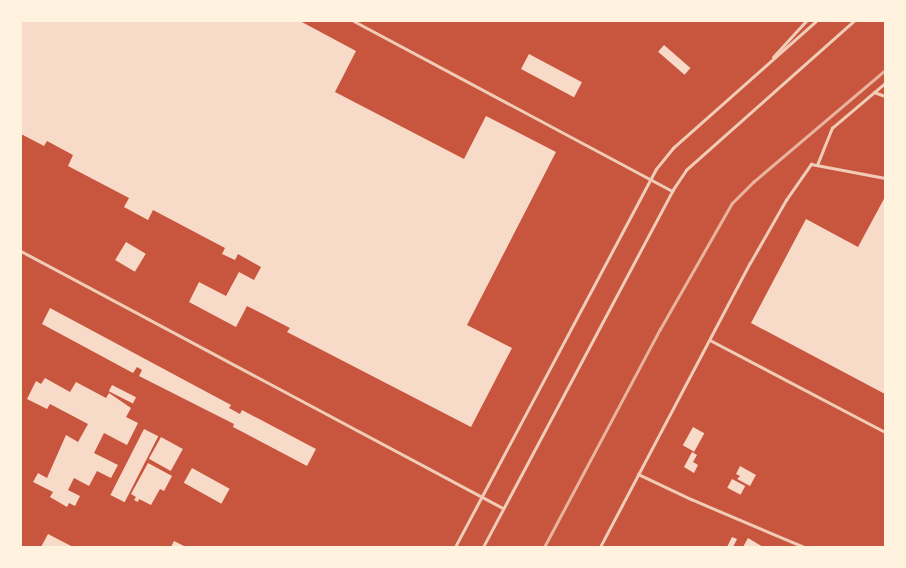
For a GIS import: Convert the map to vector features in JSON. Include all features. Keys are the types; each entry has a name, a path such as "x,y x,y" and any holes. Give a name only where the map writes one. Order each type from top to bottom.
{"lane":[{"path":"354,21 672,191"},
{"path":"768,64 789,37 806,21"},
{"path":"455,547 650,179 674,148 816,21"},
{"path":"483,547 672,191 686,170 854,21"},
{"path":"817,165 832,128 885,83"},
{"path":"874,92 885,96"},
{"path":"600,547 786,200 811,164 885,178"},
{"path":"21,251 504,508"},
{"path":"710,340 885,432"},
{"path":"638,474 691,500 804,547"}],"building":[{"path":"21,21 300,21 356,51 335,92 464,159 486,116 556,152 467,325 512,348 471,427 287,332 290,328 247,306 236,327 189,302 199,282 226,296 239,272 254,280 261,267 238,254 235,260 222,254 225,248 153,210 148,220 124,207 129,198 68,166 73,155 47,141 44,146 21,134"},
{"path":"664,45 690,68 685,75 658,52"},
{"path":"529,54 582,82 574,97 521,69"},
{"path":"885,197 885,394 751,323 806,219 858,247"},
{"path":"126,242 146,254 135,272 115,260"},
{"path":"50,308 231,405 229,408 240,414 242,410 316,449 307,466 233,427 234,424 139,376 142,370 137,367 133,373 42,324"},
{"path":"45,378 70,392 76,382 106,398 109,393 131,408 126,417 138,423 127,445 104,433 94,453 118,465 111,478 97,471 89,486 74,478 68,490 80,496 75,506 69,503 67,507 50,497 53,492 33,482 38,473 47,478 66,435 78,442 88,424 50,404 47,409 27,399 36,381 41,384"},
{"path":"112,385 136,397 133,403 109,391"},
{"path":"693,427 704,433 694,452 683,445"},
{"path":"144,429 158,436 125,502 110,495"},
{"path":"161,437 183,449 171,471 149,459"},
{"path":"692,452 697,455 693,462 698,465 694,473 684,467"},
{"path":"148,463 172,476 164,491 160,489 151,505 139,499 138,502 134,500 136,497 131,494"},
{"path":"740,466 756,475 750,486 737,479 740,476 736,474"},
{"path":"192,468 230,489 221,504 184,483"},
{"path":"732,479 745,486 741,495 727,488"},
{"path":"48,534 73,547 41,547"},
{"path":"732,537 737,539 733,547 727,547"},
{"path":"748,538 763,547 743,547"},
{"path":"174,541 186,547 171,547"}],"railway":[{"path":"544,547 660,329 732,203 753,182 885,70"}]}
